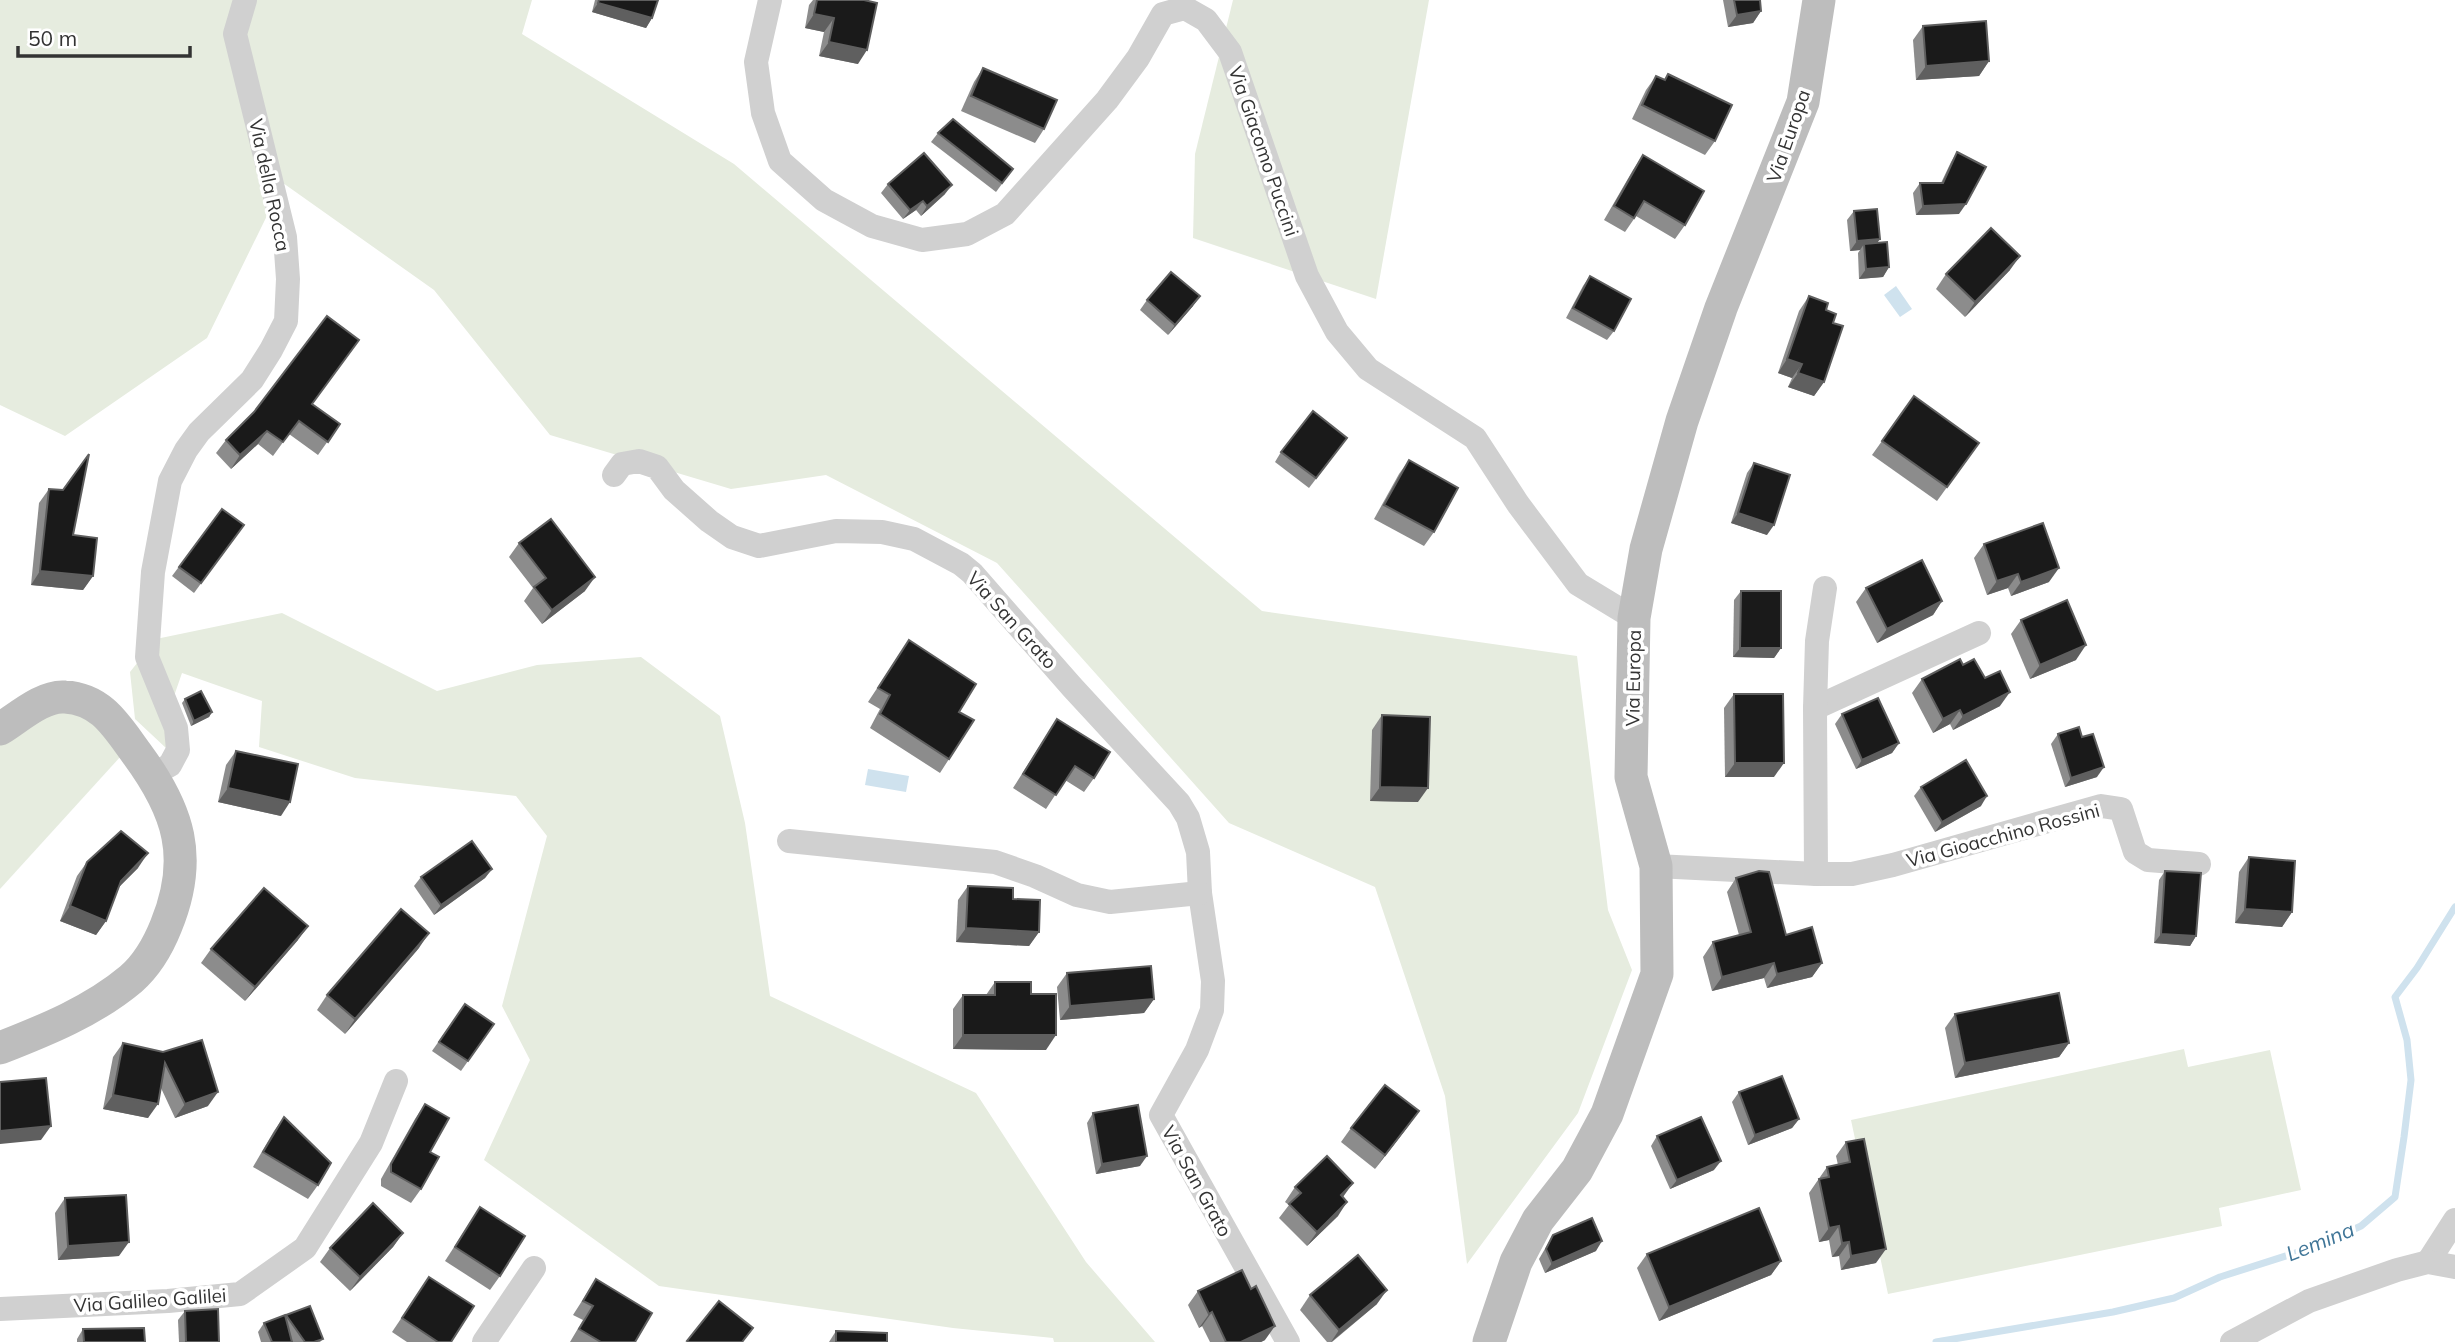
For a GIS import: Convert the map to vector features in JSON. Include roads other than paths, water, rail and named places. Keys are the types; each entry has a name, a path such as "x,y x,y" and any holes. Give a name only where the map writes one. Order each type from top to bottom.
{"street":[{"name":"Via della Rocca","path":"152,775 170,765 178,750 176,728 146,657 153,572 170,481 199,432 252,380 286,321 288,279 285,237 236,34 245,0"},
{"name":"Via Giacomo Puccini","path":"770,0 756,62 764,114 780,161 824,200 836,207 872,226 922,240 967,234 1005,214 1107,100 1138,58 1163,14 1185,8 1206,20 1230,52 1307,276 1337,332 1368,369 1475,438 1518,504 1577,584 1634,618"},
{"name":"Via Europa","path":"1489,1342 1516,1262 1538,1220 1577,1170 1606,1114 1657,974 1656,866 1631,778 1634,618 1646,549 1682,421 1721,308 1803,102 1819,0"},
{"name":"Via San Grato","path":"614,475 622,464 639,461 657,467 674,491 709,522 732,537 759,546 836,531 882,532 914,539 961,564 1179,803 1188,818 1198,852 1200,893 1213,981 1212,1010 1197,1050 1161,1115 1288,1342"},
{"path":"1816,874 1817,641 1825,588"},
{"path":"1815,708 1979,633"},
{"path":"0,730 51,698 81,699 98,706 109,716 152,775 174,820 179,838 180,864 172,911 149,959 132,979 56,1026 0,1048"},
{"name":"Via Gioacchino Rossini","path":"1656,866 1852,874 1893,865 2101,806 2121,809 2135,852 2148,860 2199,864"},
{"path":"789,841 995,862 1077,895 1110,902 1200,893"},
{"name":"Via Galileo Galilei","path":"0,1309 168,1301 240,1294 305,1248 371,1143 396,1081"},
{"path":"2428,1262 2455,1220"},
{"path":"2232,1342 2309,1301 2397,1270 2428,1262 2455,1268"},
{"path":"484,1342 534,1268"}],"water":[{"path":"1896,286 1912,309 1900,317 1884,295"},
{"path":"868,769 909,776 906,792 865,785"}],"waterway":[{"name":"Lemina","path":"1936,1342 2113,1312 2174,1298 2220,1277 2317,1246 2361,1226 2395,1197 2404,1137 2411,1080 2407,1040 2395,997 2417,968 2455,907"}]}
